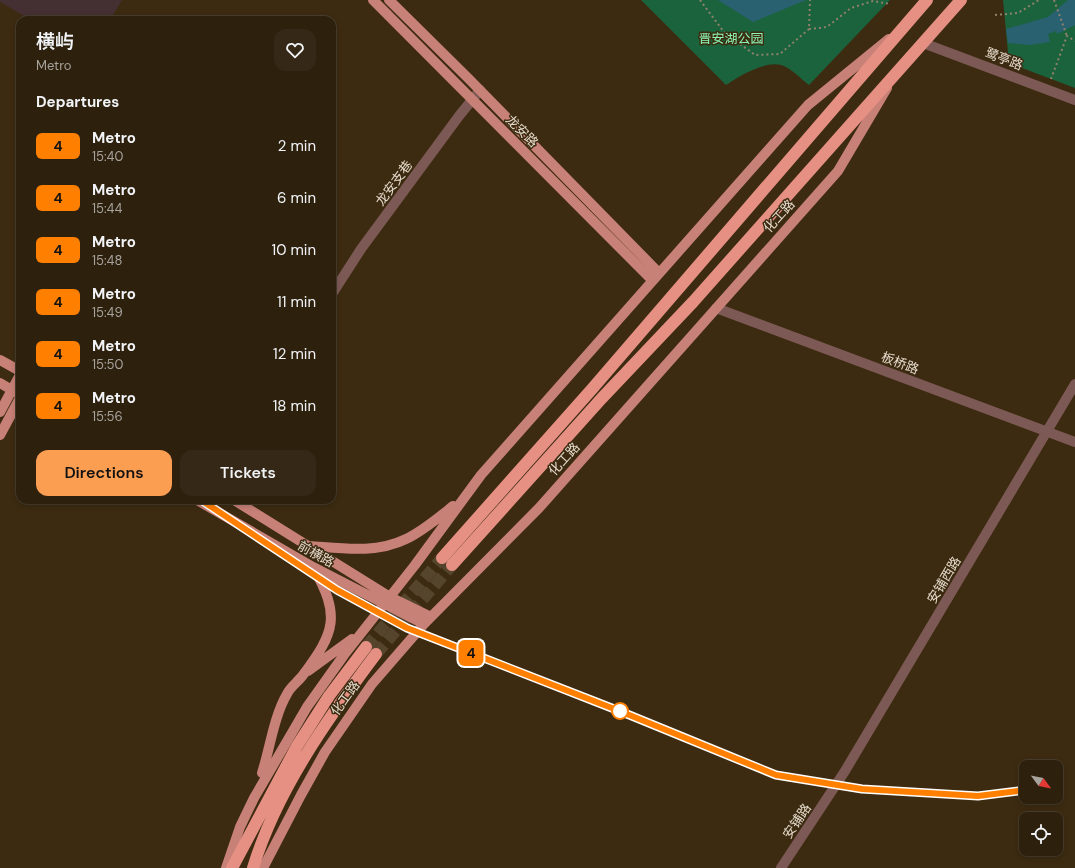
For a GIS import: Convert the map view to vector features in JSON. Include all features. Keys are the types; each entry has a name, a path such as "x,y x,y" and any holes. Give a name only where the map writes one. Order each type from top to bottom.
{"highway":[{"name":"化工路","path":"926,0 592,389 447,561 692,302 961,0"},
{"name":"化工路","path":"232,868 297,746 329,696 366,647"},
{"name":"化工路","path":"254,868 261,840 308,752 376,654"}],"main road":[{"name":"龙安路","path":"373,0 472,99 656,276"},
{"name":"龙安路","path":"389,0 480,90 656,276"},
{"path":"226,868 240,827 254,798 307,707 464,497 516,433 808,105 903,28"},
{"name":"化工路","path":"263,868 300,795 349,716 396,656 428,621 539,508 838,171 896,73"},
{"path":"0,360 16,369"},
{"path":"0,383 16,392 0,412"},
{"path":"0,435 16,405"},
{"path":"307,546 356,548 394,544 409,538 426,527 464,497"},
{"name":"前横路","path":"205,504 313,567 428,621"},
{"name":"前横路","path":"240,504 307,546 387,601"},
{"path":"254,798 271,747 278,714 287,693 302,676 325,641 332,624 331,608 326,589 313,567"},
{"path":"302,676 362,632"}],"street":[{"name":"鹭亭路","path":"923,43 1075,100"},
{"name":"龙安支巷","path":"336,288 361,249 480,90"},
{"name":"板桥路","path":"716,308 1075,442"},
{"name":"安铺西路","path":"834,788 1075,384"},
{"name":"安铺路","path":"781,868 834,788"}],"path":[{"path":"700,0 724,32 755,54 780,54 809,29 827,27 851,8 873,1 890,4"},
{"path":"809,29 810,0"},
{"path":"995,15 1018,13 1039,0"},
{"path":"1054,0 1067,36 1075,41"},
{"path":"1051,79 1067,36"}],"shaded area":[{"path":"0,0 122,0 112,16 24,16 0,2"}],"green space":[{"name":"晋安湖公园","path":"641,0 890,0 809,85 788,68 774,64 752,70 726,85"},
{"path":"1003,0 1075,0 1075,88 1009,63"}],"water":[{"path":"718,0 806,0 753,22"},
{"path":"1068,0 1075,0 1075,25 1057,34 1056,31 1048,34 1050,42 1030,45 1008,43 1006,29 1048,17"}],"tunnel":[{"path":"366,647 442,558"},
{"path":"376,654 452,565"}],"metro line":[{"name":"4","path":"207,504 337,590 407,628 622,712 776,775 862,789 978,796 1019,791"}]}
